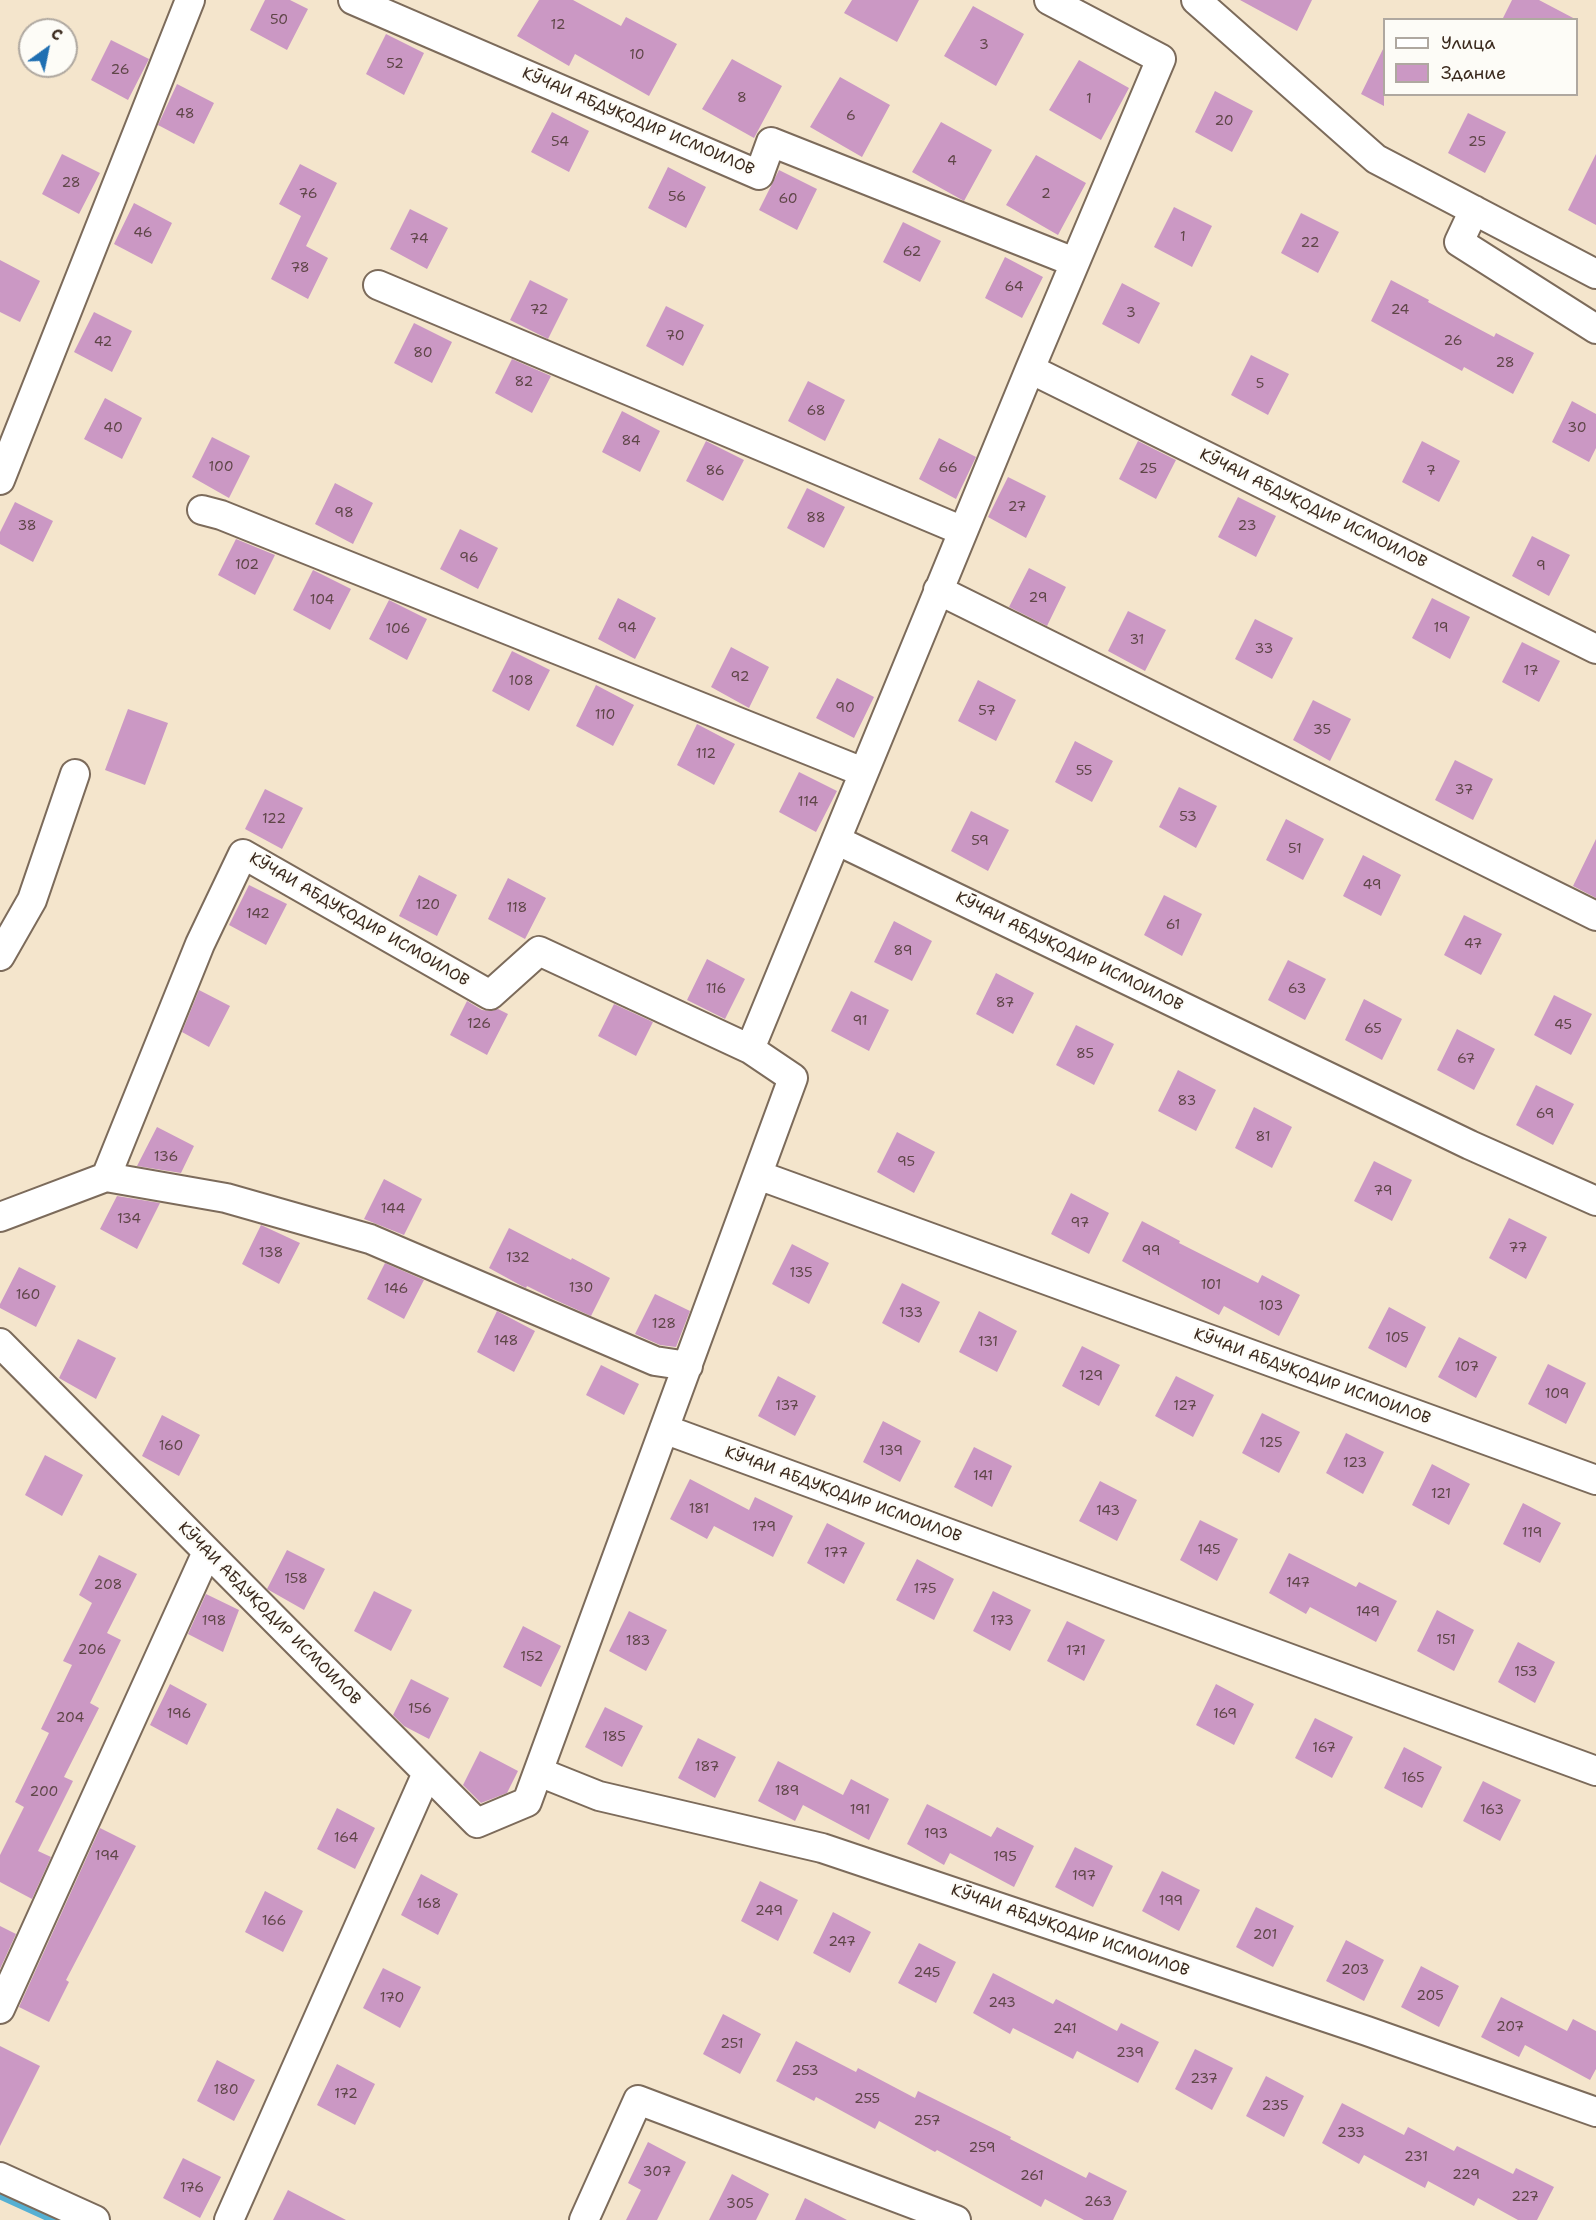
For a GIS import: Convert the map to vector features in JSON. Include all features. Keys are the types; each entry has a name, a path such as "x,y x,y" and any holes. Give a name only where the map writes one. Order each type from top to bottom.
{"street":[{"path":"0,480 190,0"},
{"name":"КӮЧАИ АБДУҚОДИР ИСМОИЛОВ","path":"353,0 759,175 771,142 1074,262"},
{"path":"1196,0 1376,159 1596,274"},
{"path":"750,1049 1074,262 1161,59 1063,3"},
{"path":"1474,210 1459,242 1596,329"},
{"path":"378,285 963,531"},
{"name":"КӮЧАИ АБДУҚОДИР ИСМОИЛОВ","path":"1030,369 1596,649"},
{"path":"202,510 221,514 863,772"},
{"path":"938,590 1596,916"},
{"path":"0,956 32,900 75,774"},
{"name":"КӮЧАИ АБДУҚОДИР ИСМОИЛОВ","path":"836,840 1470,1145 1596,1201"},
{"name":"КӮЧАИ АБДУҚОДИР ИСМОИЛОВ","path":"0,1345 477,1823 527,1802 793,1078 750,1049 539,951 490,995 243,854 200,944 106,1178"},
{"name":"КӮЧАИ АБДУҚОДИР ИСМОИЛОВ","path":"758,1174 1596,1480"},
{"path":"0,1217 106,1178 226,1198 370,1239 655,1361 688,1366"},
{"name":"КӮЧАИ АБДУҚОДИР ИСМОИЛОВ","path":"664,1429 1596,1771"},
{"path":"0,2009 207,1552"},
{"name":"КӮЧАИ АБДУҚОДИР ИСМОИЛОВ","path":"538,1772 599,1796 822,1848 1367,2031 1596,2112"},
{"path":"229,2220 427,1773"},
{"path":"584,2220 638,2100 956,2220"},
{"path":"0,2177 95,2220"}],"building":[{"path":"265,0 290,0 308,9 287,50 250,30"},
{"path":"539,0 573,0 621,26 626,17 677,44 649,96 575,54 569,66 517,36"},
{"path":"852,0 919,0 897,42 844,13"},
{"path":"1240,0 1312,0 1297,31"},
{"path":"1512,0 1539,0 1573,18 1503,18"},
{"path":"973,6 1024,34 996,86 944,56"},
{"path":"386,34 424,53 404,95 366,74"},
{"path":"111,40 149,59 128,100 91,80"},
{"path":"1383,49 1384,106 1361,94"},
{"path":"732,59 782,86 754,138 702,109"},
{"path":"1079,60 1129,88 1101,140 1049,110"},
{"path":"840,77 890,105 862,157 810,127"},
{"path":"177,84 214,103 194,144 158,125"},
{"path":"1215,91 1253,111 1232,152 1195,132"},
{"path":"552,112 589,131 569,172 531,152"},
{"path":"1468,113 1506,132 1485,173 1448,153"},
{"path":"941,122 992,150 964,201 912,172"},
{"path":"62,154 100,173 79,214 42,194"},
{"path":"1596,154 1596,225 1568,210"},
{"path":"1036,155 1086,183 1058,235 1006,205"},
{"path":"300,164 337,183 306,246 328,258 308,299 271,279 301,216 279,204"},
{"path":"668,167 706,187 686,228 648,208"},
{"path":"779,170 817,189 797,230 759,210"},
{"path":"134,203 172,223 152,264 114,244"},
{"path":"1174,207 1212,226 1192,267 1154,247"},
{"path":"410,209 448,228 427,269 390,249"},
{"path":"1301,213 1339,232 1318,273 1281,253"},
{"path":"903,222 941,241 920,282 883,262"},
{"path":"1005,257 1043,277 1022,318 985,298"},
{"path":"0,260 40,281 20,322 0,312"},
{"path":"530,280 568,299 548,339 510,320"},
{"path":"1391,280 1494,337 1496,333 1534,353 1513,394 1464,367 1462,371 1371,321"},
{"path":"1122,283 1160,303 1139,344 1102,324"},
{"path":"666,306 704,325 683,366 646,346"},
{"path":"94,312 132,331 112,372 74,352"},
{"path":"414,323 452,342 432,383 394,363"},
{"path":"1251,355 1289,374 1268,415 1231,395"},
{"path":"512,359 551,376 532,413 495,393"},
{"path":"808,381 845,400 825,441 788,421"},
{"path":"105,398 142,418 122,459 84,439"},
{"path":"1572,401 1596,414 1596,448 1589,462 1552,442"},
{"path":"622,411 660,431 640,472 602,452"},
{"path":"212,437 250,456 229,498 192,477"},
{"path":"939,438 976,457 956,499 919,479"},
{"path":"706,441 744,460 723,501 686,481"},
{"path":"1138,441 1176,460 1156,499 1119,479"},
{"path":"1422,441 1460,461 1439,502 1402,482"},
{"path":"1008,477 1046,496 1026,538 988,517"},
{"path":"335,483 373,503 353,544 315,524"},
{"path":"807,488 845,507 824,548 787,528"},
{"path":"1238,497 1276,516 1256,557 1218,537"},
{"path":"15,502 53,521 33,562 0,544 0,532"},
{"path":"460,529 498,548 478,589 440,569"},
{"path":"1532,536 1570,555 1549,596 1512,576"},
{"path":"236,539 275,555 255,595 218,575"},
{"path":"1029,568 1066,587 1047,626 1009,607"},
{"path":"313,570 351,589 330,630 293,610"},
{"path":"618,598 656,618 635,659 598,639"},
{"path":"1432,598 1470,617 1450,659 1412,638"},
{"path":"389,600 427,619 407,660 369,639"},
{"path":"1128,611 1166,630 1145,671 1108,651"},
{"path":"1255,619 1293,638 1272,679 1235,659"},
{"path":"1522,642 1560,661 1539,702 1502,682"},
{"path":"731,647 769,667 749,708 711,687"},
{"path":"512,651 550,670 529,711 492,691"},
{"path":"837,678 874,697 854,738 816,718"},
{"path":"978,680 1016,700 996,741 958,721"},
{"path":"596,685 634,705 613,746 576,726"},
{"path":"1313,700 1351,719 1330,761 1293,740"},
{"path":"128,709 168,723 145,785 105,770"},
{"path":"697,724 735,744 714,785 677,765"},
{"path":"1075,741 1113,761 1092,802 1055,782"},
{"path":"1455,760 1493,779 1473,820 1435,800"},
{"path":"799,772 837,791 816,832 779,812"},
{"path":"1179,787 1217,806 1196,848 1159,827"},
{"path":"265,789 303,808 282,849 245,829"},
{"path":"971,811 1009,830 988,871 951,851"},
{"path":"1286,819 1324,839 1303,880 1266,860"},
{"path":"1596,839 1596,898 1573,886"},
{"path":"1363,855 1401,875 1381,916 1343,896"},
{"path":"419,875 457,895 437,936 399,916"},
{"path":"508,878 546,898 525,939 488,919"},
{"path":"249,885 287,904 266,945 229,925"},
{"path":"1164,895 1202,914 1182,956 1144,935"},
{"path":"1464,915 1502,934 1481,975 1444,955"},
{"path":"894,921 932,941 912,981 874,962"},
{"path":"707,959 745,979 725,1019 687,1000"},
{"path":"1288,960 1326,979 1305,1020 1268,1000"},
{"path":"996,973 1034,993 1013,1034 976,1014"},
{"path":"199,990 230,1006 209,1047 182,1032"},
{"path":"851,991 889,1010 869,1051 831,1031"},
{"path":"1554,995 1592,1014 1571,1055 1534,1035"},
{"path":"1364,999 1402,1019 1382,1060 1345,1040"},
{"path":"467,1001 482,1010 498,1009 508,1014 487,1055 450,1035"},
{"path":"614,1004 653,1022 636,1056 598,1036"},
{"path":"1076,1025 1114,1044 1094,1085 1056,1065"},
{"path":"1457,1029 1495,1049 1474,1090 1437,1070"},
{"path":"1178,1070 1216,1090 1196,1131 1158,1111"},
{"path":"1536,1085 1574,1104 1553,1145 1516,1125"},
{"path":"1254,1107 1292,1127 1272,1168 1235,1148"},
{"path":"157,1127 194,1146 181,1173 137,1166"},
{"path":"897,1132 935,1152 914,1193 877,1172"},
{"path":"1374,1161 1412,1180 1392,1221 1354,1201"},
{"path":"384,1179 422,1199 404,1235 364,1219"},
{"path":"1071,1193 1109,1213 1089,1254 1051,1234"},
{"path":"117,1196 160,1203 137,1249 100,1229"},
{"path":"1509,1218 1547,1237 1526,1279 1489,1258"},
{"path":"1142,1221 1180,1241 1179,1243 1258,1283 1262,1275 1300,1295 1279,1336 1224,1306 1219,1315 1122,1261"},
{"path":"261,1225 300,1243 279,1284 242,1264"},
{"path":"509,1228 610,1278 591,1316 527,1286 526,1288 489,1268"},
{"path":"792,1244 829,1263 809,1304 772,1284"},
{"path":"385,1263 424,1280 404,1319 367,1299"},
{"path":"19,1267 56,1286 36,1327 0,1308"},
{"path":"902,1283 940,1302 919,1343 882,1323"},
{"path":"655,1294 690,1311 676,1347 660,1345 635,1334"},
{"path":"1389,1307 1426,1327 1406,1368 1368,1348"},
{"path":"497,1311 535,1331 514,1372 477,1352"},
{"path":"979,1311 1017,1331 997,1372 959,1352"},
{"path":"1459,1337 1497,1357 1476,1398 1438,1377"},
{"path":"78,1339 116,1358 96,1399 59,1378"},
{"path":"1082,1346 1120,1365 1099,1406 1062,1386"},
{"path":"1548,1364 1586,1383 1566,1424 1528,1404"},
{"path":"601,1365 639,1384 624,1415 586,1395"},
{"path":"778,1376 816,1396 795,1436 758,1416"},
{"path":"1176,1376 1214,1395 1193,1437 1155,1416"},
{"path":"1262,1413 1300,1432 1279,1473 1242,1453"},
{"path":"162,1415 200,1435 179,1476 142,1456"},
{"path":"883,1421 921,1441 900,1482 863,1462"},
{"path":"1346,1433 1384,1452 1363,1494 1326,1473"},
{"path":"974,1447 1012,1466 992,1507 954,1487"},
{"path":"45,1455 83,1475 62,1516 25,1495"},
{"path":"1432,1464 1470,1484 1449,1525 1412,1505"},
{"path":"690,1479 749,1510 755,1497 793,1516 773,1557 714,1526 707,1539 670,1519"},
{"path":"1100,1481 1137,1500 1117,1541 1079,1521"},
{"path":"1523,1503 1561,1523 1540,1563 1503,1544"},
{"path":"1200,1520 1238,1539 1217,1581 1180,1560"},
{"path":"827,1523 865,1543 844,1584 807,1563"},
{"path":"287,1550 325,1569 304,1610 267,1589"},
{"path":"1289,1553 1356,1587 1359,1582 1397,1601 1376,1642 1310,1607 1306,1614 1269,1593"},
{"path":"99,1555 137,1574 107,1633 121,1640 90,1703 99,1708 64,1777 73,1781 38,1851 51,1857 32,1899 0,1882 0,1855 24,1807 15,1802 49,1733 41,1729 72,1665 63,1661 92,1603 79,1595"},
{"path":"917,1559 954,1579 934,1620 896,1600"},
{"path":"374,1591 412,1610 391,1651 354,1631"},
{"path":"993,1591 1031,1610 1010,1651 973,1631"},
{"path":"206,1594 239,1610 223,1652 188,1634"},
{"path":"1437,1610 1474,1630 1454,1671 1417,1651"},
{"path":"629,1611 667,1630 646,1671 609,1651"},
{"path":"1067,1621 1105,1640 1084,1681 1047,1661"},
{"path":"523,1626 561,1646 541,1687 503,1667"},
{"path":"1518,1642 1555,1662 1535,1703 1498,1682"},
{"path":"411,1679 449,1698 429,1739 404,1726 393,1715"},
{"path":"170,1684 207,1704 187,1745 150,1725"},
{"path":"1216,1684 1254,1704 1234,1745 1196,1725"},
{"path":"605,1707 643,1726 622,1767 585,1747"},
{"path":"1315,1718 1353,1737 1332,1778 1295,1758"},
{"path":"698,1738 736,1757 715,1798 678,1778"},
{"path":"1404,1747 1442,1767 1422,1808 1384,1788"},
{"path":"480,1751 518,1771 507,1793 481,1803 463,1785"},
{"path":"778,1761 843,1795 851,1779 889,1799 869,1840 803,1805 795,1821 758,1801"},
{"path":"1483,1781 1521,1800 1500,1841 1463,1821"},
{"path":"927,1804 991,1837 997,1827 1034,1846 1014,1887 950,1853 944,1865 907,1844"},
{"path":"337,1808 375,1828 355,1869 317,1849"},
{"path":"100,1828 136,1846 66,1980 69,1982 49,2022 19,2007"},
{"path":"1075,1847 1113,1866 1093,1907 1055,1887"},
{"path":"1162,1871 1200,1890 1179,1931 1142,1911"},
{"path":"421,1874 458,1894 438,1935 401,1915"},
{"path":"760,1881 798,1900 778,1941 741,1921"},
{"path":"265,1891 303,1911 283,1952 245,1932"},
{"path":"1256,1907 1294,1926 1273,1967 1236,1947"},
{"path":"833,1912 871,1932 850,1973 813,1953"},
{"path":"0,1926 16,1934 0,1969"},
{"path":"1346,1940 1384,1960 1364,2001 1326,1981"},
{"path":"919,1943 956,1962 936,2003 898,1983"},
{"path":"1421,1966 1459,1986 1439,2027 1401,2007"},
{"path":"383,1968 421,1987 400,2028 363,2008"},
{"path":"993,1973 1053,2004 1056,1999 1117,2031 1121,2023 1159,2042 1138,2083 1077,2051 1073,2059 1013,2028 1010,2034 973,2013"},
{"path":"1501,1997 1567,2031 1573,2019 1596,2031 1596,2069 1590,2080 1525,2045 1519,2057 1481,2037"},
{"path":"723,2014 761,2034 740,2074 703,2054"},
{"path":"796,2041 856,2072 858,2068 915,2098 918,2091 1011,2137 1010,2139 1086,2178 1089,2172 1127,2191 1113,2220 1084,2220 1045,2199 1041,2207 879,2121 875,2129 816,2097 814,2101 776,2081"},
{"path":"0,2046 40,2066 0,2146"},
{"path":"1195,2049 1233,2068 1212,2110 1175,2089"},
{"path":"217,2060 255,2080 234,2121 197,2101"},
{"path":"337,2064 375,2084 355,2125 317,2105"},
{"path":"1266,2076 1304,2096 1284,2137 1246,2116"},
{"path":"1342,2103 1404,2135 1408,2127 1454,2151 1457,2146 1513,2174 1516,2168 1554,2187 1537,2220 1518,2220 1478,2198 1474,2206 1428,2181 1425,2188 1364,2155 1359,2164 1322,2143"},
{"path":"648,2142 686,2162 657,2220 626,2220 641,2190 628,2183"},
{"path":"183,2158 221,2177 200,2218 163,2198"},
{"path":"732,2174 769,2194 756,2220 709,2220"},
{"path":"288,2190 346,2220 273,2220"},
{"path":"805,2198 847,2220 795,2220"}],"waterway":[{"path":"0,2196 53,2220"}]}
